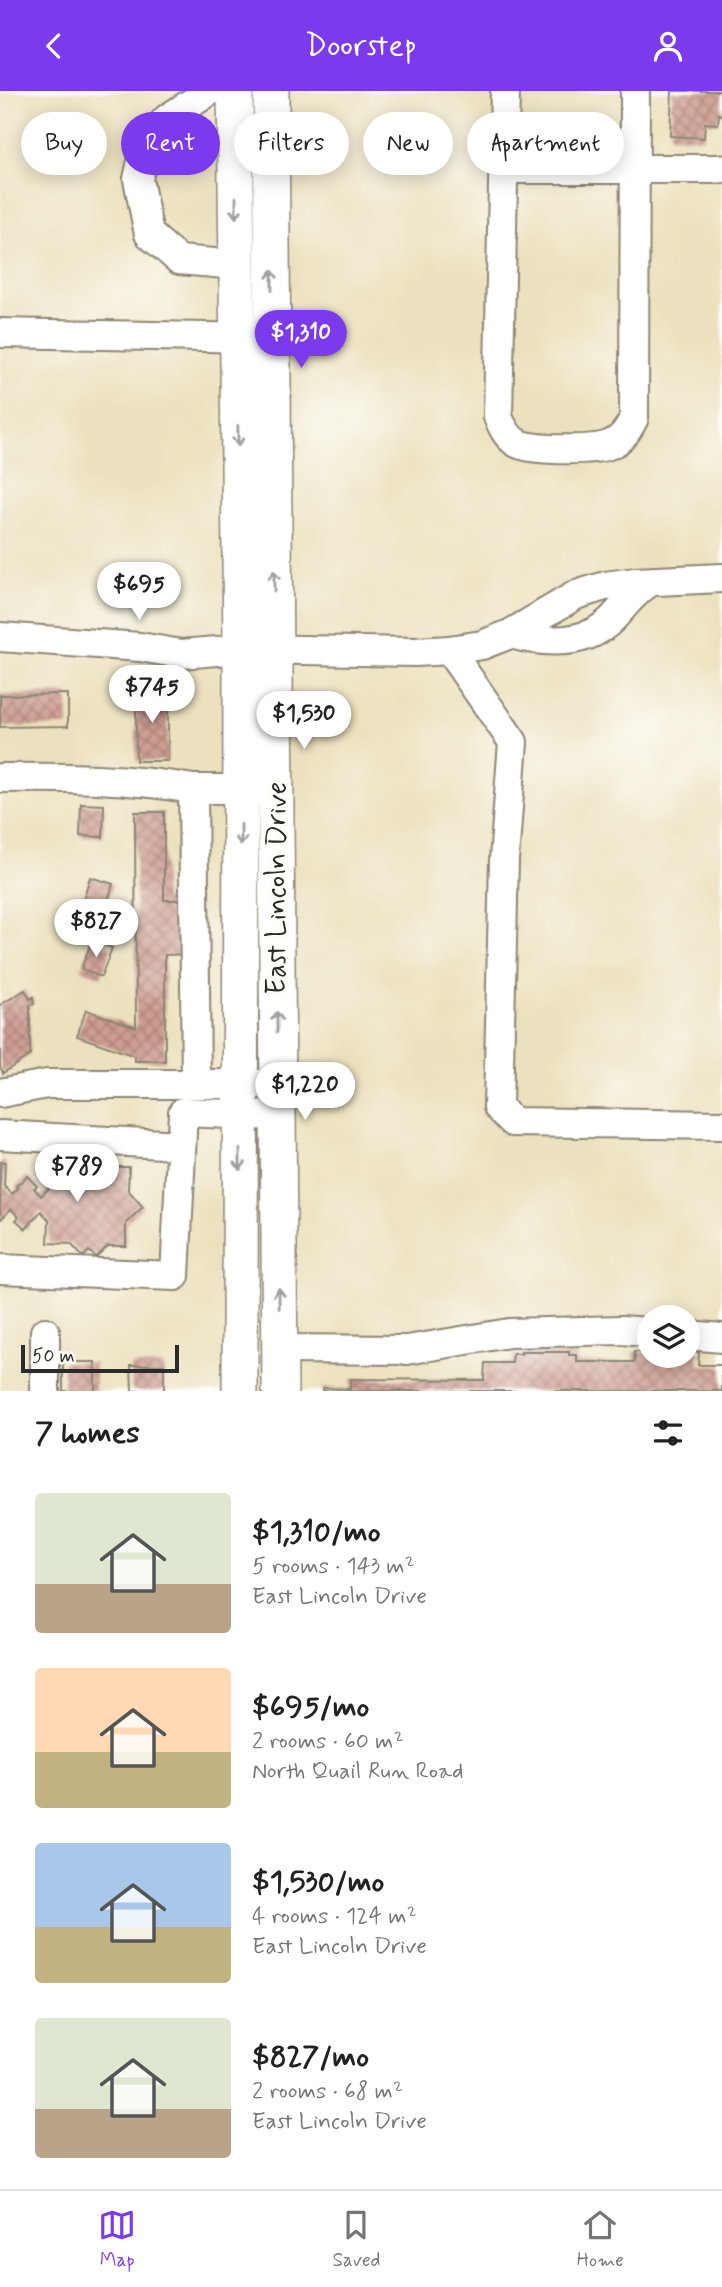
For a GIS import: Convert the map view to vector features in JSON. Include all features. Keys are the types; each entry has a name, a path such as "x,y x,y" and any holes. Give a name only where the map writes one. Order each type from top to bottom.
{"main road":[{"name":"East Lincoln Drive","path":"236,91 237,338 258,649 276,789 280,1391"},
{"name":"East Lincoln Drive","path":"240,1391 241,788 258,649 273,339 271,91"}],"street":[{"path":"210,91 167,118 147,140 138,179 149,234 179,260 237,265"},
{"path":"504,112 505,91"},
{"path":"503,175 498,417 509,438 520,445 593,448 610,445 623,437 634,418 635,91"},
{"path":"624,169 722,169"},
{"path":"0,333 273,339"},
{"path":"0,637 140,647 181,654 258,649 415,652 449,650 482,645 510,635 576,595 605,586 722,578"},
{"path":"510,635 534,640 562,641 579,638 611,620 636,590 652,581"},
{"path":"449,650 513,742 504,860 498,1107 513,1122 722,1125"},
{"path":"0,778 139,781 193,789 276,789"},
{"path":"193,789 196,1084"},
{"path":"0,1093 47,1084 196,1084 241,1099"},
{"path":"0,1269 175,1276 183,1112 241,1099 277,1100"},
{"path":"0,1135 181,1145"},
{"path":"279,1349 407,1350 509,1333 637,1331"},
{"path":"44,1332 45,1391"},
{"path":"700,1336 722,1338"}],"building":[{"path":"672,91 722,91 722,115 719,114 718,124 705,123 704,138 670,136"},
{"path":"136,690 168,690 168,761 136,761"},
{"path":"68,694 68,726 0,727 0,695"},
{"path":"81,804 104,805 103,837 80,836"},
{"path":"135,812 164,812 164,900 187,900 187,954 165,955 165,1061 135,1061 135,1056 77,1036 86,1010 136,1027"},
{"path":"90,877 113,884 105,911 82,903"},
{"path":"92,940 112,948 101,977 81,969"},
{"path":"25,990 30,999 33,997 34,1004 30,1005 30,1055 3,1073 0,1067 0,1005"},
{"path":"86,1153 93,1160 100,1155 111,1167 129,1167 128,1190 143,1207 126,1223 126,1246 108,1246 96,1257 89,1251 83,1257 71,1244 48,1243 49,1220 41,1211 26,1229 16,1220 19,1217 11,1209 0,1220 0,1162 5,1162 4,1186 12,1194 27,1176 37,1186 34,1188 41,1196 50,1187 51,1165 73,1165"},
{"path":"569,1352 569,1355 577,1355 577,1362 635,1362 634,1352 637,1352 637,1368 700,1368 700,1365 722,1365 722,1391 322,1391 322,1388 350,1389 350,1379 484,1380 485,1363 512,1363 513,1354"},
{"path":"63,1362 95,1362 95,1391 63,1391"},
{"path":"131,1365 164,1365 164,1391 132,1391"}]}
